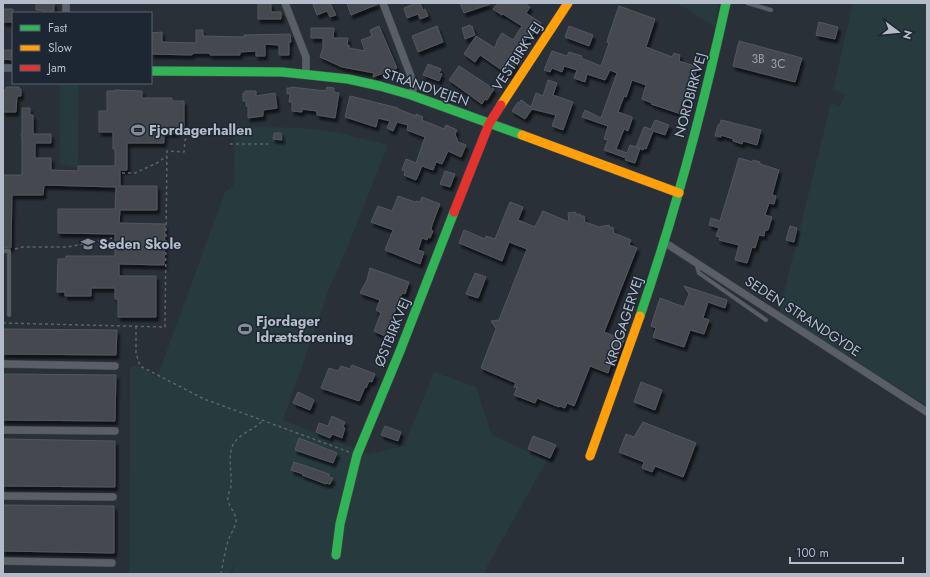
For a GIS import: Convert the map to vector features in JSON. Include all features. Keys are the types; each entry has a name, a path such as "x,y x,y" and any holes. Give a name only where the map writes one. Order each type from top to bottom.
{"street":[{"path":"285,3 306,57 306,73"},
{"path":"383,3 412,79 413,90 411,95"},
{"name":"VESTBIRKVEJ","path":"489,124 568,3"},
{"name":"NORDBIRKVEJ","path":"679,194 715,58 726,3"},
{"name":"STRANDVEJEN","path":"152,71 306,73 343,78 375,85 411,95 679,194"},
{"name":"ØSTBIRKVEJ","path":"336,555 340,524 357,455 400,351 489,124"},
{"name":"KROGAGERVEJ","path":"590,456 644,307 679,194"},
{"name":"SEDEN STRANDGYDE","path":"664,242 927,412"},
{"path":"3,364 115,366"},
{"path":"3,430 115,431"},
{"path":"3,496 114,497"},
{"path":"3,561 112,562"}],"lane":[{"path":"747,3 771,10"},
{"path":"3,251 9,251 9,315"},
{"path":"696,262 699,273 766,320"}],"path":[{"path":"3,323 165,327 167,151 184,152 185,140 192,131"},
{"path":"230,144 268,144"},
{"path":"122,173 135,174 167,156"},
{"path":"9,251 22,246 68,247 112,238"},
{"path":"136,326 136,353 140,366 204,399 262,421 287,428 357,455"},
{"path":"221,574 228,541 236,521 235,515 228,501 231,485 230,458 232,447 237,438 262,421"}],"green space":[{"path":"677,3 719,3 715,27"},
{"path":"853,3 927,3 927,406 779,313 831,103 840,107 845,94 833,90"},
{"path":"60,84 79,84 78,168 60,164"},
{"name":"Fjordager Idrætsforening","path":"235,126 301,128 336,132 388,145 346,251 330,286 283,420 369,454 404,446 434,372 476,387 492,435 547,460 483,574 232,574 236,560 230,574 129,574 130,367 139,366 157,378 225,192 234,186"}],"building":[{"path":"36,3 54,3 54,11 44,12 36,10"},
{"path":"258,3 271,3 271,12 281,12 281,19 258,19"},
{"path":"319,3 330,3 336,15 330,17 327,11 317,15 313,5"},
{"path":"347,3 378,3 378,4 351,15"},
{"path":"420,3 428,16 420,19 418,14 407,18 404,8"},
{"path":"460,3 490,3 490,4 464,13"},
{"path":"498,3 524,3 530,7 526,13 541,23 534,34 531,32 513,60 516,63 509,75 480,55 475,62 464,54 476,36 495,48 502,33 513,40 522,26 493,9"},
{"path":"619,6 655,19 646,47 672,57 674,53 680,55 679,61 698,67 681,114 651,104 652,103 642,99 646,85 632,80 626,97 624,96 618,112 632,117 632,119 628,131 624,129 616,149 627,153 630,145 640,148 635,163 604,150 608,140 604,139 608,126 582,117 585,110 601,118 617,73 610,70 605,80 587,74 585,82 574,78 577,70 564,66 562,72 552,68 550,72 544,70 552,51 567,56 569,52 582,56 581,58 601,66 609,43 607,42 609,35"},
{"path":"3,9 13,9 12,22 3,22"},
{"path":"819,22 838,27 835,39 816,35"},
{"path":"470,25 471,27 472,26 475,35 465,39 462,28"},
{"path":"379,26 397,68 373,77 374,73 342,67 320,57 323,48 323,38 311,38 311,28 334,28 333,38 348,38 347,46 349,45 349,48 365,51 361,40 372,36 370,30"},
{"path":"437,26 443,42 418,52 412,36"},
{"path":"569,26 593,35 589,46 565,37"},
{"path":"196,30 203,30 203,36 244,37 244,35 290,34 291,42 289,42 289,55 279,55 279,45 265,44 265,56 256,56 256,51 240,52 240,55 210,55 210,53 193,53 191,55 152,54 152,33 162,32 162,42 196,43"},
{"path":"739,41 802,58 795,82 733,66"},
{"path":"3,50 12,50 12,60 3,59"},
{"path":"428,64 441,69 439,73 442,74 439,81 423,75"},
{"path":"459,66 494,89 487,100 485,99 482,104 449,80"},
{"path":"548,80 557,83 553,95 573,102 563,130 552,126 556,115 532,109 525,119 512,111 521,100 531,107 536,93 543,96"},
{"path":"6,87 19,87 19,89 21,89 21,96 17,96 16,112 3,112 3,90 6,90"},
{"path":"291,87 326,91 327,87 334,88 334,92 339,93 335,118 317,115 317,111 302,109 302,112 292,111 292,102 289,102 290,94 287,94 287,88"},
{"path":"107,91 142,91 142,98 172,98 172,101 184,101 184,129 177,129 177,133 164,133 164,143 127,143 127,170 120,170 120,186 157,186 157,210 120,210 119,223 165,224 164,265 119,264 119,276 156,276 156,317 118,317 118,299 115,299 115,288 91,288 91,296 65,296 65,292 57,292 58,259 66,259 66,256 115,256 115,234 58,233 58,209 115,209 116,187 44,185 43,195 12,195 11,248 3,248 3,175 22,175 22,108 30,108 30,115 33,115 33,134 51,134 51,143 35,143 35,158 51,158 51,170 78,171 78,166 115,166 113,132 99,132 99,111 107,111"},
{"path":"245,91 256,91 256,96 275,93 277,108 263,110 263,116 248,118 248,106 246,106 246,101 243,101 243,93 245,93"},
{"path":"350,96 398,108 416,116 416,114 423,117 422,120 444,129 446,125 457,130 455,134 458,142 466,145 461,157 448,151 442,164 436,162 433,170 422,166 416,180 404,175 405,171 402,170 406,159 416,163 425,137 407,130 408,125 397,122 393,131 387,128 390,121 378,118 376,127 345,117"},
{"path":"655,120 669,125 665,135 653,131 646,149 644,148 643,150 636,147 644,127 651,129"},
{"path":"721,120 761,130 757,145 743,141 742,144 721,135 721,137 715,136"},
{"path":"274,133 281,133 282,140 273,139"},
{"path":"739,158 753,162 753,160 760,162 760,164 779,170 772,195 776,196 774,204 769,203 765,215 772,217 768,230 765,230 764,236 759,235 755,248 752,247 747,263 735,260 739,245 719,240 720,237 716,236 719,228 709,225 711,218 720,221"},
{"path":"445,171 455,174 450,187 440,184"},
{"path":"398,196 415,202 420,202 422,197 440,204 432,225 431,230 433,231 430,238 428,237 427,240 422,238 418,250 424,252 420,264 385,250 393,230 371,222 378,206 392,211"},
{"path":"510,202 523,207 518,220 535,227 543,211 569,222 568,213 576,212 576,215 580,214 581,216 584,216 585,222 599,227 609,225 610,228 613,227 614,233 631,240 629,245 637,248 604,332 624,340 614,364 611,363 608,373 590,366 574,406 567,403 565,408 559,407 537,398 535,403 514,395 517,388 514,387 516,383 481,368 496,329 491,321 499,320 527,249 509,242 502,261 459,243 464,230 485,239 486,236 495,239"},
{"path":"790,226 797,228 794,242 786,240"},
{"path":"370,268 409,282 405,294 402,293 385,336 374,331 381,313 376,310 380,300 360,293 367,280"},
{"path":"475,273 486,277 478,298 466,294"},
{"path":"684,286 727,300 725,308 708,302 703,318 709,320 704,334 690,330 684,347 653,337 656,328 651,326 660,298 684,307 689,294"},
{"path":"3,329 117,330 116,355 3,354"},
{"path":"352,365 375,374 372,382 369,381 366,388 365,387 359,401 321,388 329,368 338,371 341,366 350,369"},
{"path":"3,374 116,375 115,421 3,420"},
{"path":"641,382 662,390 655,410 634,402"},
{"path":"298,392 314,400 310,410 293,403"},
{"path":"332,416 345,422 342,438 332,434 330,438 316,432 319,423 328,426"},
{"path":"643,422 696,443 683,477 655,466 652,472 642,468 644,462 619,452 626,434 634,437"},
{"path":"385,426 401,432 398,441 381,435"},
{"path":"533,436 556,445 550,458 528,449"},
{"path":"299,438 337,453 333,463 295,450"},
{"path":"3,439 115,441 115,487 3,486"},
{"path":"294,462 329,474 329,477 333,478 330,484 326,484 291,470"},
{"path":"3,505 114,506 114,553 3,551"}],"traffic: fast":[{"path":"640,316 688,161 726,3"},
{"path":"152,71 282,72 348,79 411,95 522,135"},
{"path":"336,555 340,524 357,455 400,351 454,212"}],"traffic: slow":[{"path":"501,105 568,3"},
{"path":"522,135 679,193"},
{"path":"590,456 640,316"}],"traffic: jam":[{"path":"454,212 489,124 501,105"}],"place":[{"name":"Fjordagerhallen","path":"138,130"},
{"name":"Seden Skole","path":"88,244"},
{"name":"Fjordager Idrætsforening","path":"245,329"}]}
